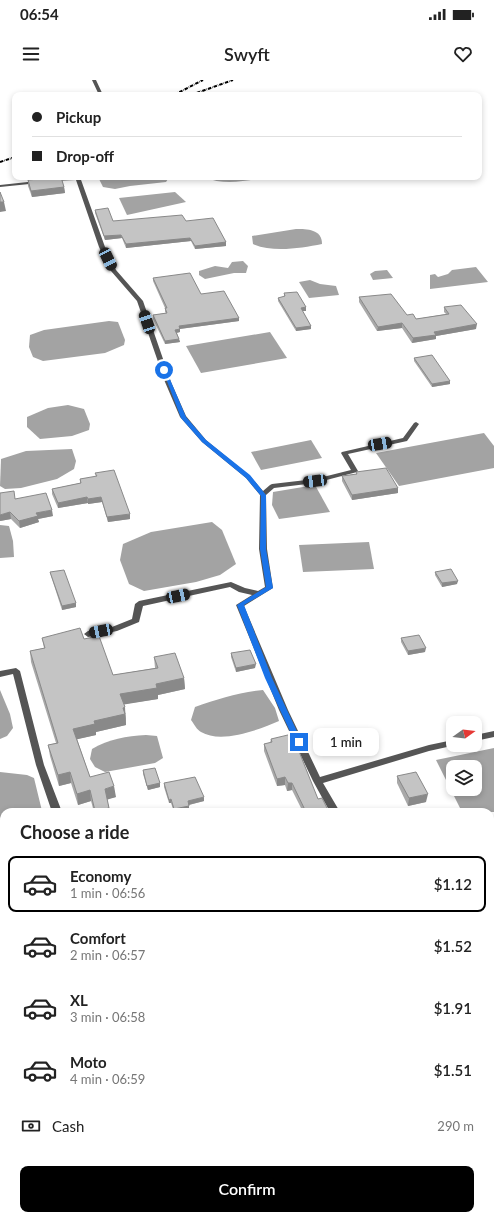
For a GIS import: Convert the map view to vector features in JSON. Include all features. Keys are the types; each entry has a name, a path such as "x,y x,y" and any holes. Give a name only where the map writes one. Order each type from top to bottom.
{"street":[{"path":"94,80 100,92"},
{"path":"48,181 56,180"},
{"path":"79,180 102,247 114,271 140,301 168,382 183,417 204,441 248,477 263,495 263,549 270,588 240,605 268,678 317,780 333,808"},
{"path":"0,186 41,182"},
{"path":"263,495 272,486 315,481 355,471 344,453 368,446 405,440 416,424"},
{"path":"88,634 114,629 136,620 139,604 231,584 242,590 258,594"},
{"path":"0,674 16,670 40,765 55,808"},
{"path":"482,737 494,734"},
{"path":"317,780 446,744"}],"shaded area":[{"path":"100,180 167,180 166,182 115,189 103,187"},
{"path":"212,180 249,180 235,182"},
{"path":"175,192 186,202 127,215 119,198"},
{"path":"296,229 309,230 317,233 322,244 278,249 261,247 253,244 252,236"},
{"path":"243,261 248,266 246,273 234,273 205,279 199,275 199,271 215,266 228,268 232,262"},
{"path":"476,267 488,282 430,289 430,275 435,274 438,277 448,274 452,270"},
{"path":"387,270 393,278 373,280 370,274 375,271"},
{"path":"310,280 320,284 336,286 339,295 309,298 299,282"},
{"path":"109,321 118,322 125,340 124,345 105,353 43,361 33,357 29,347 30,335 44,330"},
{"path":"270,332 287,358 201,373 186,346"},
{"path":"68,405 84,409 90,424 89,430 72,436 40,439 27,427 27,417 48,408"},
{"path":"484,433 494,446 494,468 399,486 376,453"},
{"path":"311,440 322,458 261,470 251,452"},
{"path":"72,449 76,461 74,469 57,479 21,488 5,489 0,486 1,459 26,451"},
{"path":"315,485 330,512 279,519 272,505 273,492"},
{"path":"212,522 222,530 236,564 220,575 196,582 144,591 129,584 120,560 123,544 151,532"},
{"path":"0,525 9,526 13,541 14,557 0,558"},
{"path":"369,542 374,569 303,572 299,545"},
{"path":"0,690 10,714 13,728 7,736 0,739"},
{"path":"263,690 275,708 279,721 251,732 219,737 201,732 191,720 195,707 237,694"},
{"path":"146,735 157,736 163,758 155,763 105,772 95,767 90,759 92,749 111,740"},
{"path":"494,748 494,808 460,808 454,796 482,796 482,760 446,760 446,780 436,760 475,752 482,752 482,750"},
{"path":"0,772 27,775 34,778 41,808 0,808"}],"building":[{"path":"28,180 62,180 64,187 31,191"},
{"path":"0,192 4,202 0,202"},
{"path":"108,208 113,221 182,215 186,221 213,218 226,242 195,246 190,238 126,244 121,235 104,236 95,210"},
{"path":"190,273 201,294 224,291 239,318 179,326 180,329 175,330 179,339 165,341 153,315 167,313 165,308 167,308 153,278"},
{"path":"297,292 306,307 301,308 311,326 296,328 278,298 285,296 284,293"},
{"path":"391,294 407,315 413,314 416,319 449,314 444,307 461,305 477,324 434,332 436,335 413,338 402,323 378,327 359,297"},
{"path":"432,355 450,381 432,384 414,358"},
{"path":"386,468 398,488 352,495 342,476 357,474 356,472"},
{"path":"114,470 130,514 107,517 101,497 88,499 87,497 58,503 52,489 81,483 80,479 97,476 95,473"},
{"path":"14,491 15,499 46,493 52,510 36,513 38,516 19,521 10,512 0,515 0,493"},
{"path":"451,569 458,581 442,583 435,572"},
{"path":"64,570 76,603 62,606 50,572"},
{"path":"80,628 84,639 99,636 113,675 158,668 154,657 175,653 184,678 156,684 157,688 120,694 125,707 123,708 125,714 94,721 95,724 73,729 90,777 109,772 114,786 105,789 109,808 94,808 90,790 77,794 70,772 58,775 48,745 58,743 30,651 45,648 42,638"},
{"path":"419,635 426,648 408,651 401,638"},
{"path":"250,650 256,664 236,668 231,653"},
{"path":"292,734 318,799 322,798 327,808 304,808 292,783 288,783 285,777 277,779 264,744 272,742 271,739"},
{"path":"155,768 160,783 147,786 143,770"},
{"path":"416,772 428,794 409,798 397,776"},
{"path":"195,777 204,797 188,801 189,806 174,808 171,799 169,800 164,783"}],"railway":[{"path":"180,92 203,80"},
{"path":"199,92 233,80"},
{"path":"0,162 12,158"}],"route":[{"path":"164,370 183,417 204,441 248,477 263,495 263,549 270,588 240,605 268,678 299,742"}]}
